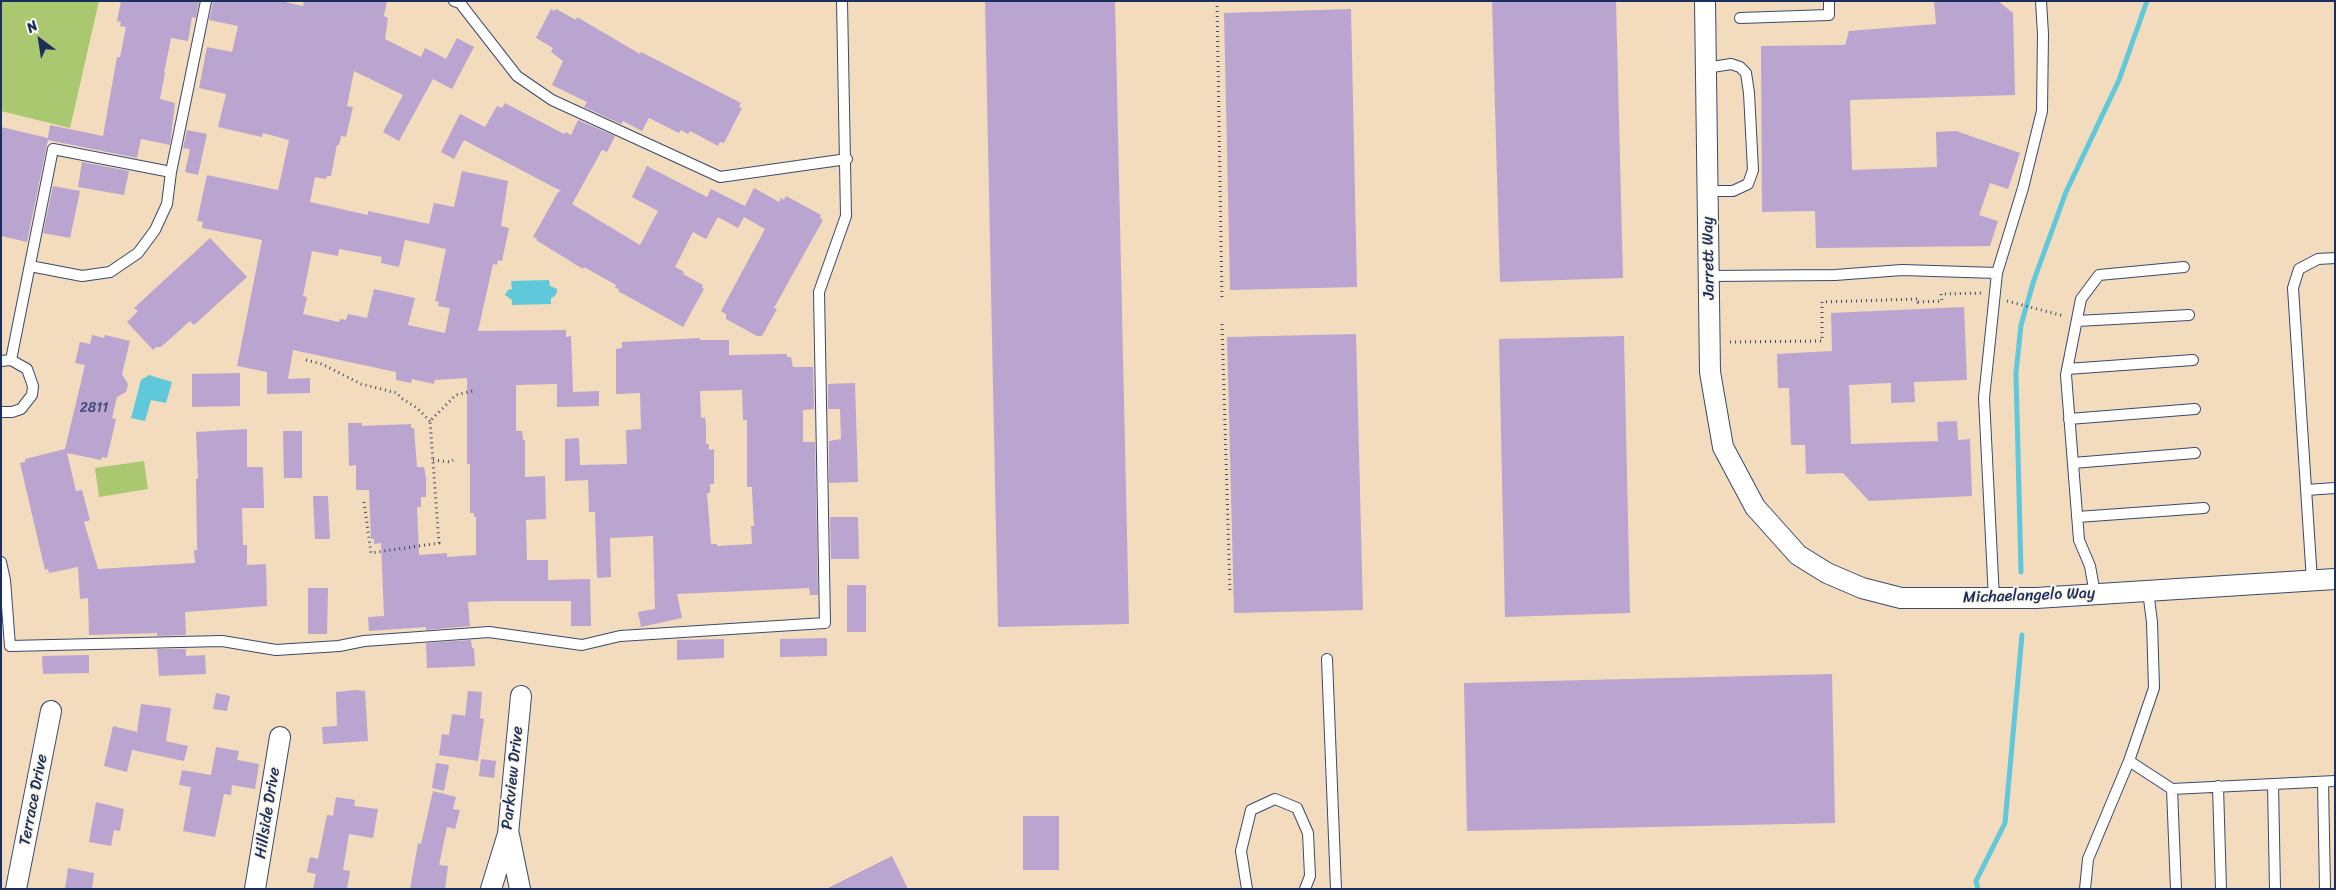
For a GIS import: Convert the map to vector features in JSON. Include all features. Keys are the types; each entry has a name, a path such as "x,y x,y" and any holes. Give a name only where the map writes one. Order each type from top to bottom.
{"street":[{"name":"Jarrett Way","path":"1705,1 1710,372 1723,446 1755,507"},
{"name":"Michaelangelo Way","path":"1755,507 1798,555 1827,573 1862,588 1901,598 1994,599 2335,579"},
{"name":"Parkview Drive","path":"491,889 508,834 521,696"},
{"name":"Terrace Drive","path":"16,889 51,711"},
{"name":"Hillside Drive","path":"255,889 280,737"},
{"path":"508,834 520,889"}],"lane":[{"path":"30,266 82,276 110,272 138,253 155,230 167,204 171,172 206,1"},
{"path":"454,1 460,2 517,76 552,100 720,177 846,159"},
{"path":"1,562 5,580 10,646 222,641 276,650 489,632 582,645 620,636 825,623 819,292 846,216 842,1"},
{"path":"1740,18 1829,14 1829,1"},
{"path":"1994,599 1984,398 1997,273 2023,188 2042,111 2044,34 2041,1"},
{"path":"1706,68 1731,64 1740,67 1746,73 1749,93 1753,170 1748,184 1733,191 1708,191"},
{"path":"2,415 21,409 28,403 33,386 27,369 6,360 30,266 53,148 171,172"},
{"path":"2312,581 2293,288 2299,269 2318,259 2335,258"},
{"path":"2095,594 2090,566 2079,540 2067,369 2081,299 2099,275 2184,266"},
{"path":"1709,276 1835,275 1902,270 1997,273"},
{"path":"2077,321 2189,315"},
{"path":"2067,369 2192,360"},
{"path":"2070,418 2195,409"},
{"path":"2073,463 2195,453"},
{"path":"2306,490 2335,488"},
{"path":"2077,518 2204,508"},
{"path":"2085,889 2088,859 2129,761 2154,688 2152,622 2148,591"},
{"path":"1327,659 1336,889"},
{"path":"2129,761 2172,789 2335,781"},
{"path":"2323,782 2325,889"},
{"path":"2273,784 2275,889"},
{"path":"2218,786 2221,889"},
{"path":"2172,789 2176,889"},
{"path":"1247,889 1241,850 1251,810 1274,798 1297,808 1308,833 1310,876 1305,889"}],"path":[{"path":"1217,1 1222,301"},
{"path":"1730,342 1822,341 1822,302 1918,299 1918,302 1942,301 1941,294 1984,293"},
{"path":"2004,300 2064,316"},
{"path":"1222,324 1230,593"},
{"path":"306,360 322,364 361,384 397,393 401,398 417,408 430,421 440,544 371,553 364,502"},
{"path":"430,421 456,395 476,390"},
{"path":"433,460 450,462 453,460"}],"green space":[{"path":"1,1 99,1 70,128 1,111"},
{"path":"144,461 148,489 99,497 95,468"}],"water":[{"path":"549,280 550,286 557,289 555,296 551,298 551,304 512,305 512,300 505,295 508,290 512,289 511,281"},
{"path":"149,375 172,382 166,403 151,400 145,421 131,418 141,380"}],"building":[{"path":"121,1 199,1 196,18 192,17 188,41 171,38 160,99 175,103 170,145 141,139 137,158 48,140 27,242 1,236 1,127 48,138 50,125 103,136 117,57 120,57 126,27 120,26 121,22 117,21"},
{"path":"213,1 281,1 303,6 304,1 387,1 384,16 388,18 385,39 421,57 425,48 446,59 457,38 474,47 452,89 433,79 399,141 383,132 403,95 354,71 347,106 353,107 346,137 341,136 339,145 337,145 331,176 327,176 326,179 315,177 310,202 368,215 368,211 429,224 434,203 454,207 462,171 508,181 501,226 509,228 502,261 498,260 497,265 493,264 478,331 566,330 566,337 571,336 573,392 599,391 599,406 557,407 557,384 516,385 516,431 522,431 523,440 525,440 525,477 545,476 546,519 526,520 527,560 548,560 548,580 590,579 591,626 571,626 571,601 496,601 468,602 470,626 426,630 426,627 369,631 368,617 384,616 381,543 374,544 374,539 371,539 369,490 356,490 356,465 349,466 348,423 362,423 362,426 411,424 411,428 414,428 417,467 424,467 426,478 426,497 421,497 421,507 417,507 419,555 447,553 447,557 476,555 476,517 474,517 474,513 470,513 470,464 467,464 467,378 435,380 434,384 412,379 411,383 396,380 396,372 293,350 288,379 310,378 310,393 267,394 267,372 237,366 262,240 202,228 203,222 197,221 207,175 278,190 289,140 263,133 262,137 218,127 226,94 199,88 207,47 232,52 238,26 209,20","holes":["405,240 446,249 435,301 439,302 438,306 450,308 445,333 408,325 415,298 374,289 367,318 348,314 346,320 340,319 339,322 303,314 307,297 303,296 312,251 338,256 339,249 382,257 381,263 399,267"]},
{"path":"985,1 1115,1 1129,624 998,627"},
{"path":"1492,1 1616,1 1623,278 1500,282"},
{"path":"1934,1 1998,1 2013,13 2015,95 1850,100 1852,170 1937,167 1936,132 1956,131 2020,153 2008,189 1990,183 1979,215 1998,221 1990,246 1816,248 1815,211 1762,212 1761,46 1845,45 1849,31 1936,24"},
{"path":"551,9 554,11 556,9 576,20 577,17 640,54 641,52 741,103 739,107 742,108 724,143 720,142 718,146 690,131 688,134 681,130 679,133 649,118 642,131 623,121 621,124 584,107 587,102 552,85 563,61 551,52 553,48 536,38"},
{"path":"1351,9 1357,287 1230,290 1224,13"},
{"path":"505,103 564,134 566,132 571,135 578,120 615,136 607,152 602,150 572,204 640,245 658,211 632,197 647,166 707,197 711,189 745,206 754,188 779,202 781,198 784,200 786,196 821,215 820,218 823,220 774,308 777,309 762,336 757,336 726,319 726,314 721,311 765,229 744,217 738,228 718,217 706,239 693,232 675,267 684,272 683,274 703,285 702,288 704,289 683,327 618,291 619,289 615,288 616,285 584,267 583,269 533,237 558,192 561,191 464,140 454,159 441,152 460,114 485,127 497,106 502,108"},
{"path":"187,130 207,134 198,175 185,172 190,149 183,148"},
{"path":"82,162 129,171 124,195 78,187"},
{"path":"53,186 80,191 70,238 43,233"},
{"path":"210,238 247,277 194,325 190,321 161,347 156,347 153,350 127,322 138,311 134,308"},
{"path":"1964,307 1967,380 1914,382 1915,402 1891,403 1891,383 1849,385 1851,444 1938,441 1937,422 1957,421 1958,440 1970,439 1972,496 1869,501 1843,473 1806,474 1805,445 1791,445 1789,388 1778,388 1777,354 1832,351 1831,313"},
{"path":"1356,334 1363,610 1234,613 1227,337"},
{"path":"92,335 104,338 105,335 130,341 122,374 128,384 126,392 117,397 112,418 116,419 107,458 102,457 101,460 67,453 76,491 82,490 90,520 84,522 98,569 195,563 194,550 197,550 196,479 198,479 196,432 247,429 247,467 263,467 264,508 242,508 243,545 247,545 247,565 266,564 267,606 185,612 186,635 157,636 157,633 89,635 88,598 80,599 78,567 49,573 48,569 45,570 20,463 25,462 25,459 65,449 85,365 75,363 80,342 90,344"},
{"path":"1624,336 1630,613 1505,617 1499,339"},
{"path":"700,338 700,340 729,340 729,355 787,354 787,357 791,357 793,367 813,367 814,409 803,410 803,442 815,442 818,595 810,595 809,588 677,594 682,618 641,627 638,612 655,609 653,536 610,538 611,577 597,578 595,512 589,512 588,480 565,481 565,439 579,438 580,465 627,464 626,430 641,429 640,393 616,394 616,349 622,348 622,342","holes":["742,390 743,420 747,420 747,487 752,487 754,526 751,526 752,544 717,546 717,544 711,544 707,493 710,493 710,484 714,484 714,449 709,450 709,444 706,444 705,417 701,418 700,391"]},
{"path":"240,373 240,406 192,407 192,374"},
{"path":"855,383 858,482 829,483 829,441 841,439 840,409 828,409 828,384"},
{"path":"283,431 302,431 302,478 284,478"},
{"path":"313,496 328,496 330,539 315,539"},
{"path":"830,517 858,517 859,559 831,559"},
{"path":"847,585 866,585 866,632 847,632"},
{"path":"308,588 328,588 327,634 308,634"},
{"path":"827,638 827,656 780,657 780,639"},
{"path":"724,639 724,658 677,660 677,640"},
{"path":"471,640 472,648 474,648 475,666 427,668 426,643"},
{"path":"157,649 186,649 186,656 205,655 206,674 159,676"},
{"path":"89,655 89,673 43,674 42,656"},
{"path":"1832,674 1835,823 1467,831 1464,683"},
{"path":"365,691 368,741 323,744 322,727 337,726 336,692"},
{"path":"468,691 482,692 480,718 484,719 478,761 439,755 442,734 449,735 452,714 465,716"},
{"path":"216,693 230,696 227,711 213,709"},
{"path":"141,704 171,708 166,741 188,746 184,761 132,750 127,772 104,766 113,726 137,732"},
{"path":"216,747 239,751 237,760 259,764 255,789 232,785 231,795 224,794 215,837 183,831 191,787 179,785 182,770 211,775"},
{"path":"481,759 496,761 494,778 479,776"},
{"path":"436,763 449,765 444,791 432,788"},
{"path":"433,791 456,797 453,809 460,810 455,829 447,827 439,865 448,866 445,889 410,889 418,843 421,844"},
{"path":"336,797 355,800 354,806 378,809 373,838 349,834 343,870 350,871 347,889 313,889 316,874 307,872 310,857 318,859 327,815 333,816"},
{"path":"96,802 124,809 120,831 114,830 111,846 89,842"},
{"path":"1023,816 1059,816 1059,870 1023,870"},
{"path":"892,856 908,889 826,889"},
{"path":"68,868 94,873 92,889 65,889"}],"waterway":[{"path":"2021,572 2016,373 2021,325 2034,280 2066,192 2119,80 2147,1"},
{"path":"1978,889 1976,881 2005,823 2022,635"}]}
